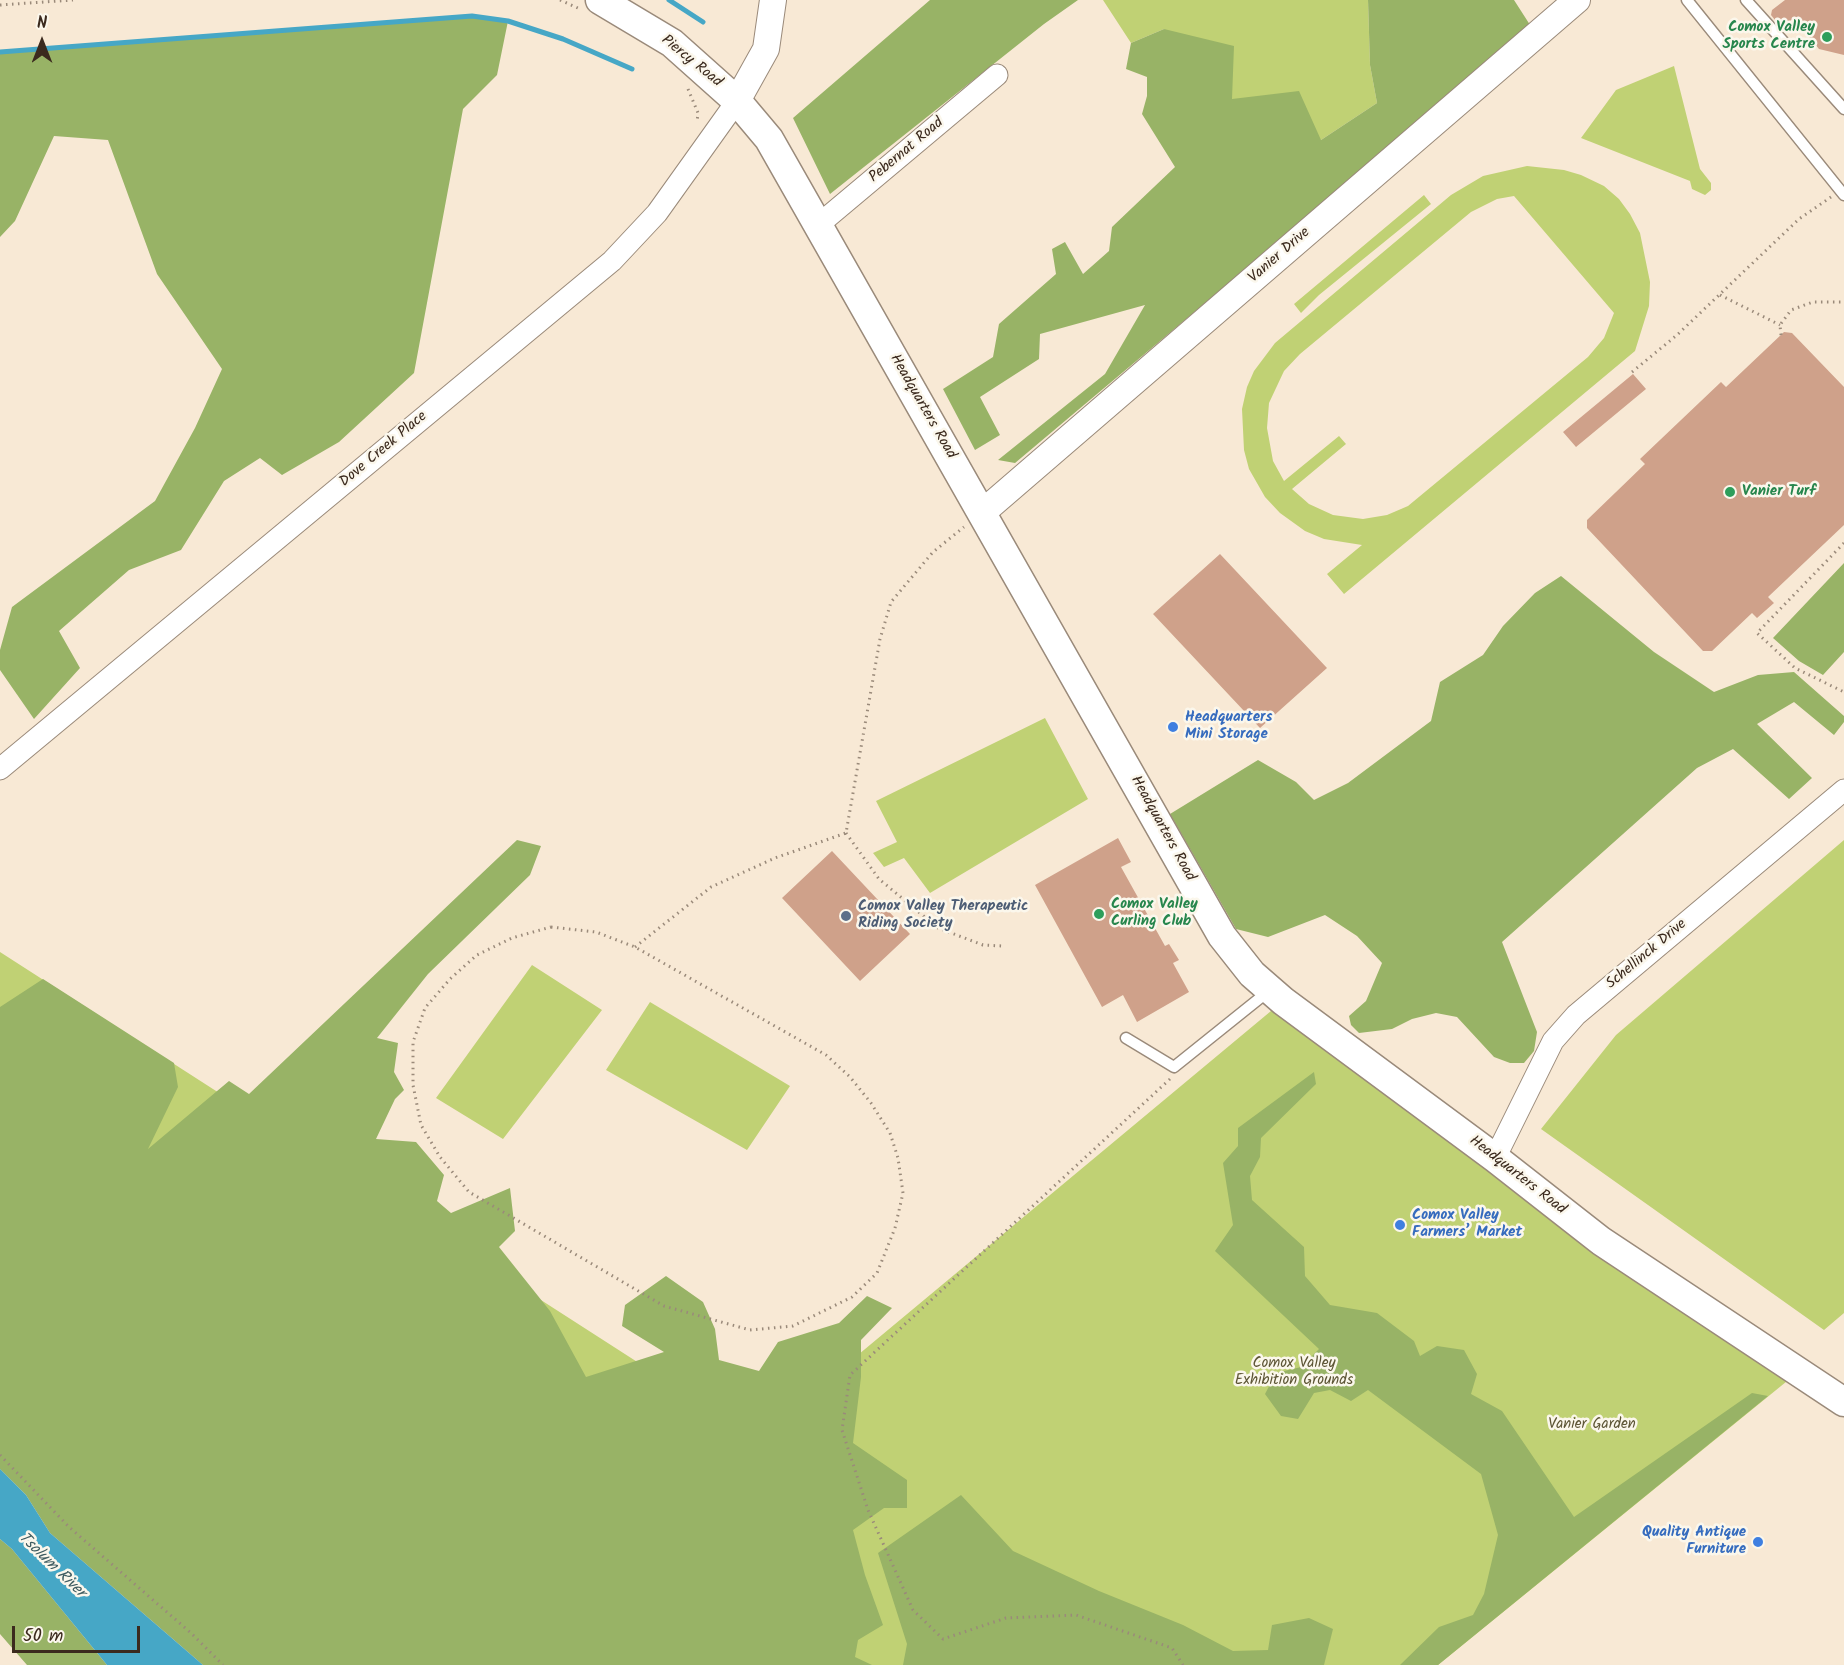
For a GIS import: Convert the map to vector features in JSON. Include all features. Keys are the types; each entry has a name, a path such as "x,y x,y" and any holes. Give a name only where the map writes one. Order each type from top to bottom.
{"main road":[{"name":"Piercy Road","path":"594,6 672,43 737,101 769,139"},
{"name":"Headquarters Road","path":"769,139 1222,936 1252,974 1601,1241 1844,1402"}],"street":[{"path":"737,101 766,49 773,0"},
{"name":"Vanier Drive","path":"983,512 1577,0"},
{"name":"Pebernat Road","path":"817,226 998,75"},
{"name":"Dove Creek Place","path":"0,769 612,261 657,213 737,101"},
{"name":"Schellinck Drive","path":"1495,1158 1553,1041 1576,1015 1844,790"}],"lane":[{"path":"1687,0 1842,192"},
{"path":"1746,0 1844,109"},
{"path":"1126,1038 1174,1067 1270,990"}],"path":[{"path":"0,5 73,0"},
{"path":"560,0 594,6"},
{"path":"686,85 698,113 696,137 699,155"},
{"path":"1632,372 1720,295 1799,219 1842,192"},
{"path":"1720,295 1780,325"},
{"path":"1781,335 1780,325 1791,310 1813,302 1844,302"},
{"path":"983,512 933,552 891,602 880,639 846,833 879,879 938,928 983,945 1002,946"},
{"path":"1844,543 1757,633 1795,668 1844,692"},
{"path":"635,947 711,887 775,858 846,833"},
{"path":"551,927 597,932 635,947 826,1056 850,1077 872,1103 890,1133 898,1158 903,1193 895,1228 877,1273 852,1297 793,1326 750,1330 664,1306 469,1192 440,1157 420,1125 413,1085 413,1042 425,1008 450,979 477,955 512,938 551,927"},
{"path":"1172,1077 850,1375 842,1430 868,1510 913,1610 943,1639 1006,1618 1076,1615 1172,1648 1183,1665"},
{"path":"0,1455 69,1527 191,1633 223,1665"}],"green space":[{"path":"930,0 1078,0 1044,24 830,194 793,118"},
{"path":"1103,0 1368,0 1370,65 1377,103 1321,140 1231,99 1164,29 1131,43"},
{"path":"1368,0 1514,0 1532,28 1015,463 998,460 1105,374 1145,305 1040,334 1039,359 980,397 1000,435 975,450 943,389 993,357 999,324 1056,274 1052,249 1065,242 1083,274 1109,251 1112,227 1175,167 1142,114 1147,96 1147,77 1126,69 1131,43 1164,29 1234,46 1232,99 1299,91 1321,140 1377,103 1370,65"},
{"path":"460,16 508,21 497,75 463,109 414,373 339,442 282,475 260,458 224,481 181,550 129,570 59,631 80,668 34,719 0,670 0,650 12,607 155,501 195,428 222,369 157,274 108,140 54,136 15,221 0,237 0,52"},
{"path":"1674,66 1700,169 1711,183 1711,190 1705,195 1692,189 1690,181 1581,138 1616,90"},
{"path":"1527,166 1564,170 1604,186 1619,199 1640,233 1650,282 1649,306 1635,351 1344,594 1327,574 1362,545 1324,539 1305,531 1280,513 1265,497 1249,469 1244,450 1242,409 1247,387 1254,371 1275,343 1451,195 1483,176","holes":["1514,196 1614,313 1604,338 1588,357 1408,506 1387,515 1363,519 1333,515 1309,504 1292,489 1346,444 1339,436 1284,481 1273,461 1267,428 1269,403 1284,371 1300,354 1471,212 1497,199"]},
{"path":"1424,195 1431,204 1319,295 1301,313 1294,304"},
{"path":"1844,563 1844,652 1823,675 1799,661 1773,638"},
{"path":"1561,576 1654,652 1714,692 1758,675 1794,672 1844,716 1844,722 1834,735 1794,702 1757,724 1812,778 1789,799 1733,749 1697,768 1502,942 1537,1032 1534,1051 1524,1063 1510,1063 1494,1057 1457,1017 1436,1013 1412,1019 1392,1029 1359,1033 1351,1025 1349,1016 1366,1001 1382,963 1357,936 1325,915 1268,937 1236,929 1170,814 1258,760 1296,782 1314,800 1348,783 1431,721 1440,682 1483,655 1503,626 1535,593"},
{"path":"1045,718 1088,799 930,893 904,858 884,867 873,853 897,842 876,801"},
{"path":"517,840 541,846 530,875 428,974 377,1038 398,1043 394,1072 404,1090 395,1099 376,1139 416,1142 444,1175 437,1201 451,1213 510,1188 515,1231 499,1247 550,1311 586,1377 664,1352 622,1326 625,1305 666,1276 703,1302 715,1329 719,1360 759,1371 778,1342 839,1323 867,1296 892,1308 861,1340 861,1377 853,1443 907,1480 907,1508 884,1508 853,1530 865,1575 883,1625 858,1640 855,1657 872,1665 203,1665 50,1533 26,1495 0,1469 0,1007 43,979 174,1063 178,1087 148,1149 229,1081 249,1094"},
{"path":"1844,840 1844,1313 1824,1330 1541,1129 1616,1035"},
{"name":"Comox Valley Exhibition Grounds","path":"0,952 757,1439 1283,1001 1797,1373 1438,1665 203,1665 0,1469"},
{"path":"532,965 602,1010 503,1139 436,1098"},
{"path":"650,1002 790,1086 747,1150 606,1070"},
{"path":"1314,1072 1316,1084 1261,1138 1260,1157 1250,1176 1252,1200 1304,1247 1305,1276 1330,1305 1377,1313 1414,1341 1420,1356 1437,1346 1464,1350 1477,1374 1471,1394 1502,1411 1574,1517 1752,1393 1768,1396 1438,1665 1400,1665 1439,1627 1473,1615 1484,1594 1498,1535 1481,1474 1368,1390 1351,1401 1330,1390 1314,1393 1298,1419 1281,1416 1265,1394 1276,1373 1301,1367 1319,1349 1215,1251 1233,1225 1223,1163 1238,1146 1238,1128"},
{"path":"961,1495 1013,1551 1099,1591 1183,1625 1233,1651 1268,1650 1272,1625 1309,1618 1333,1629 1324,1665 903,1665 907,1644 878,1553"},
{"path":"0,1539 12,1549 107,1665 27,1665 0,1634"}],"water":[{"name":"Tsolum River","path":"0,1469 26,1495 50,1533 203,1665 107,1665 12,1549 0,1539"}],"building":[{"name":"Comox Valley Sports Centre","path":"1785,0 1844,0 1844,55 1819,49 1794,18 1785,25 1779,25 1771,15 1772,10"},
{"name":"Vanier Turf","path":"1784,332 1792,333 1844,387 1844,525 1768,597 1774,603 1757,618 1752,613 1712,651 1703,651 1587,528 1587,520 1645,464 1640,459 1721,382 1726,387"},
{"path":"1633,374 1646,389 1576,447 1563,432"},
{"path":"1220,554 1327,668 1260,728 1153,614"},
{"name":"Comox Valley Curling Club","path":"1118,838 1131,862 1121,867 1165,946 1169,944 1179,960 1173,963 1189,992 1137,1022 1123,995 1102,1007 1035,885"},
{"name":"Comox Valley Therapeutic Riding Society","path":"832,851 910,934 860,981 782,898"}],"waterway":[{"path":"669,0 703,22"},
{"path":"0,52 472,16 508,21 563,39 632,69"}],"place":[{"name":"Comox Valley Sports Centre","path":"1827,37"},
{"name":"Vanier Turf","path":"1730,492"},
{"name":"Headquarters Mini Storage","path":"1173,727"},
{"name":"Comox Valley Curling Club","path":"1099,914"},
{"name":"Comox Valley Therapeutic Riding Society","path":"846,916"},
{"name":"Comox Valley Farmers’ Market","path":"1400,1225"},
{"name":"Quality Antique Furniture","path":"1758,1542"}],"park label":[{"name":"Vanier Garden","path":"1592,1425"}]}
